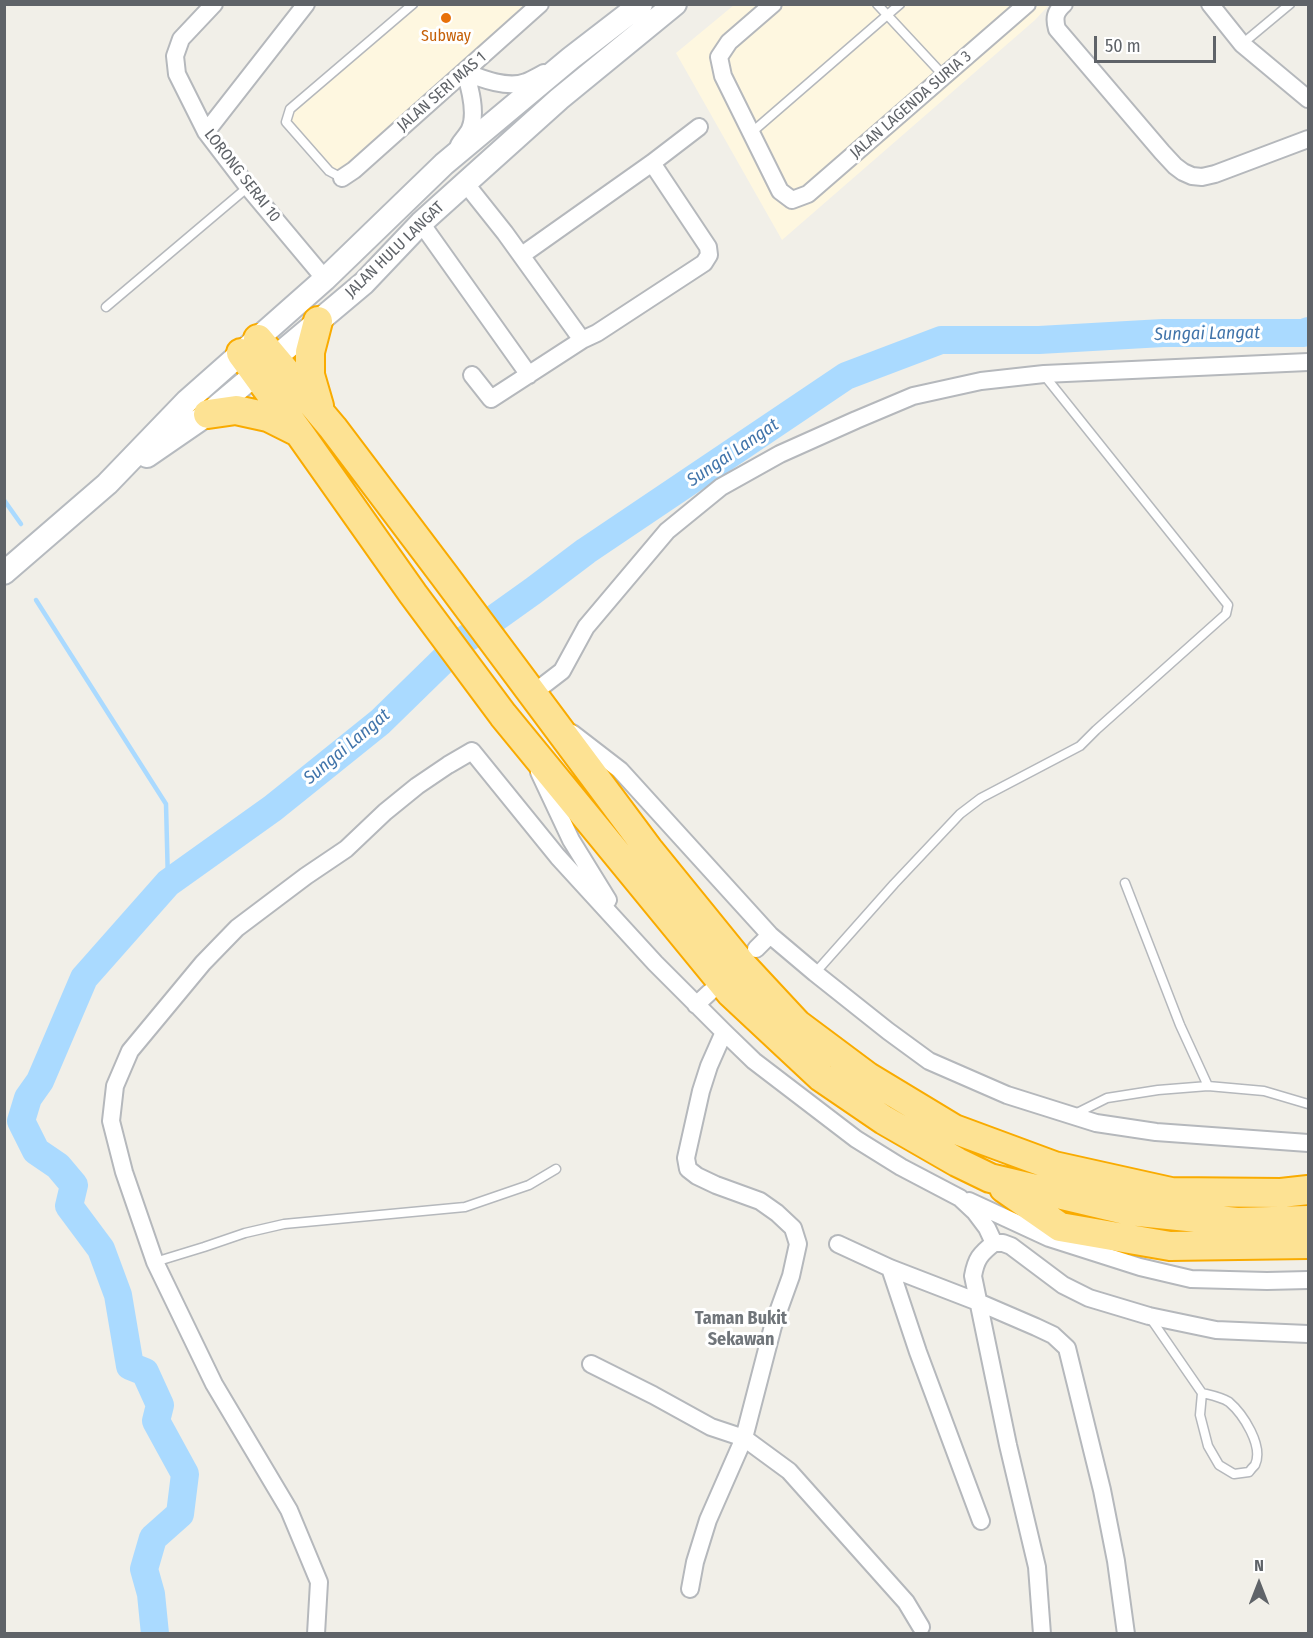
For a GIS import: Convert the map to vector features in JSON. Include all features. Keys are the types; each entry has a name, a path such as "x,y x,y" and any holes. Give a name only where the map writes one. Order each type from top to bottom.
{"highway":[{"path":"318,321 310,352 310,375 322,416"},
{"path":"257,356 322,416 444,574 649,850 744,967 798,1024 868,1077 954,1129 1054,1166 1171,1192 1281,1193 1308,1190"},
{"path":"257,356 300,434 413,594 503,715 731,993 821,1077 884,1120 957,1162 990,1178 1060,1227 1170,1246 1308,1244"},
{"path":"208,414 237,410 268,417 300,434"},
{"path":"990,1178 1129,1211 1237,1222 1308,1220"}],"main road":[{"name":"JALAN HULU LANGAT","path":"107,484 208,414 326,279 444,164 571,58 641,4"},
{"name":"JALAN HULU LANGAT","path":"4,573 107,484 187,401 257,356 318,321 364,283 421,223 559,99 675,4"}],"street":[{"name":"LORONG SERAI 10","path":"214,4 181,39 175,56 177,74 206,132 248,187 326,279"},
{"path":"206,132 306,4"},
{"name":"JALAN SERI MAS 1","path":"342,178 354,170 540,4"},
{"path":"751,133 723,76 719,57 729,42 773,4"},
{"name":"JALAN LAGENDA SURIA 3","path":"751,133 780,191 792,200 808,194 1027,4"},
{"path":"1064,4 1057,10 1054,20 1057,29 1162,152 1184,172 1202,177 1215,174 1308,139"},
{"path":"1210,4 1242,44 1308,99"},
{"path":"465,72 488,81 524,83 571,58"},
{"path":"444,164 470,129 473,106 465,72"},
{"path":"522,255 699,127"},
{"path":"472,375 491,399 704,263 708,255 708,246 652,163"},
{"path":"466,184 522,255 582,340"},
{"path":"421,223 529,375"},
{"path":"1308,362 1044,374 981,381 913,396 780,454 722,487 667,531 586,627 562,671 534,695 620,770 770,935 814,973 929,1061 1007,1095 1096,1123 1156,1132 1308,1143"},
{"path":"524,741 571,840 626,929"},
{"path":"316,1634 319,1582 289,1510 214,1384 155,1262 124,1172 111,1121 115,1086 130,1051 204,963 237,928 345,849 417,786 472,751 558,857 696,1005 754,1061 856,1139 901,1167 960,1198 987,1228 994,1244"},
{"path":"756,949 770,935"},
{"path":"696,1005 710,992"},
{"path":"690,1589 695,1562 708,1520 744,1438 773,1326 791,1276 798,1244 794,1228 777,1212 760,1201 716,1185 688,1169 686,1158 701,1091 724,1032"},
{"path":"901,1167 1049,1238 1140,1267 1191,1279 1308,1280"},
{"path":"838,1244 890,1268 978,1302 1053,1335 1067,1348 1114,1549 1126,1634"},
{"path":"1042,1634 1037,1568 972,1276 979,1256 994,1244 1011,1246 1063,1286 1089,1298 1149,1316 1216,1330 1308,1334"},
{"path":"890,1268 918,1352 981,1521"},
{"path":"1267,1281 1308,1275"},
{"path":"591,1364 711,1427 744,1438 789,1471 906,1602 921,1628"}],"lane":[{"path":"342,178 329,171 286,122 290,109 414,4"},
{"path":"878,4 944,76"},
{"path":"751,133 900,4"},
{"path":"1242,44 1290,4"},
{"path":"106,307 248,187"},
{"path":"814,973 960,814 981,798 1080,746 1226,614 1228,605 1044,374"},
{"path":"1125,883 1180,1025 1208,1086"},
{"path":"1073,1116 1107,1098 1158,1090 1208,1086 1264,1091 1308,1104"},
{"path":"155,1262 245,1233 284,1224 465,1207 530,1185 556,1169"},
{"path":"1149,1316 1202,1393 1228,1402 1248,1424 1254,1437 1257,1453 1255,1464 1249,1472 1234,1474 1219,1465 1208,1446 1200,1415 1202,1393"}],"shaded area":[{"path":"420,5 530,5 341,172 330,166 291,122 294,111"},
{"path":"734,5 1049,5 1035,20 782,240 676,53"}],"waterway":[{"name":"Sungai Langat","path":"155,1634 151,1594 144,1569 153,1538 180,1514 185,1474 156,1421 160,1405 145,1372 130,1366 118,1295 101,1249 69,1206 74,1185 58,1166 36,1151 21,1121 28,1098 40,1081 84,978 168,883 273,808 380,722 463,641 586,551 846,376 941,340 1039,340 1163,333 1304,333 1308,331"},
{"path":"4,500 21,524"},
{"path":"36,600 166,804 168,883"}],"place":[{"name":"Subway","path":"446,18"}],"district":[{"name":"Taman Bukit Sekawan","path":"741,1329"}]}
